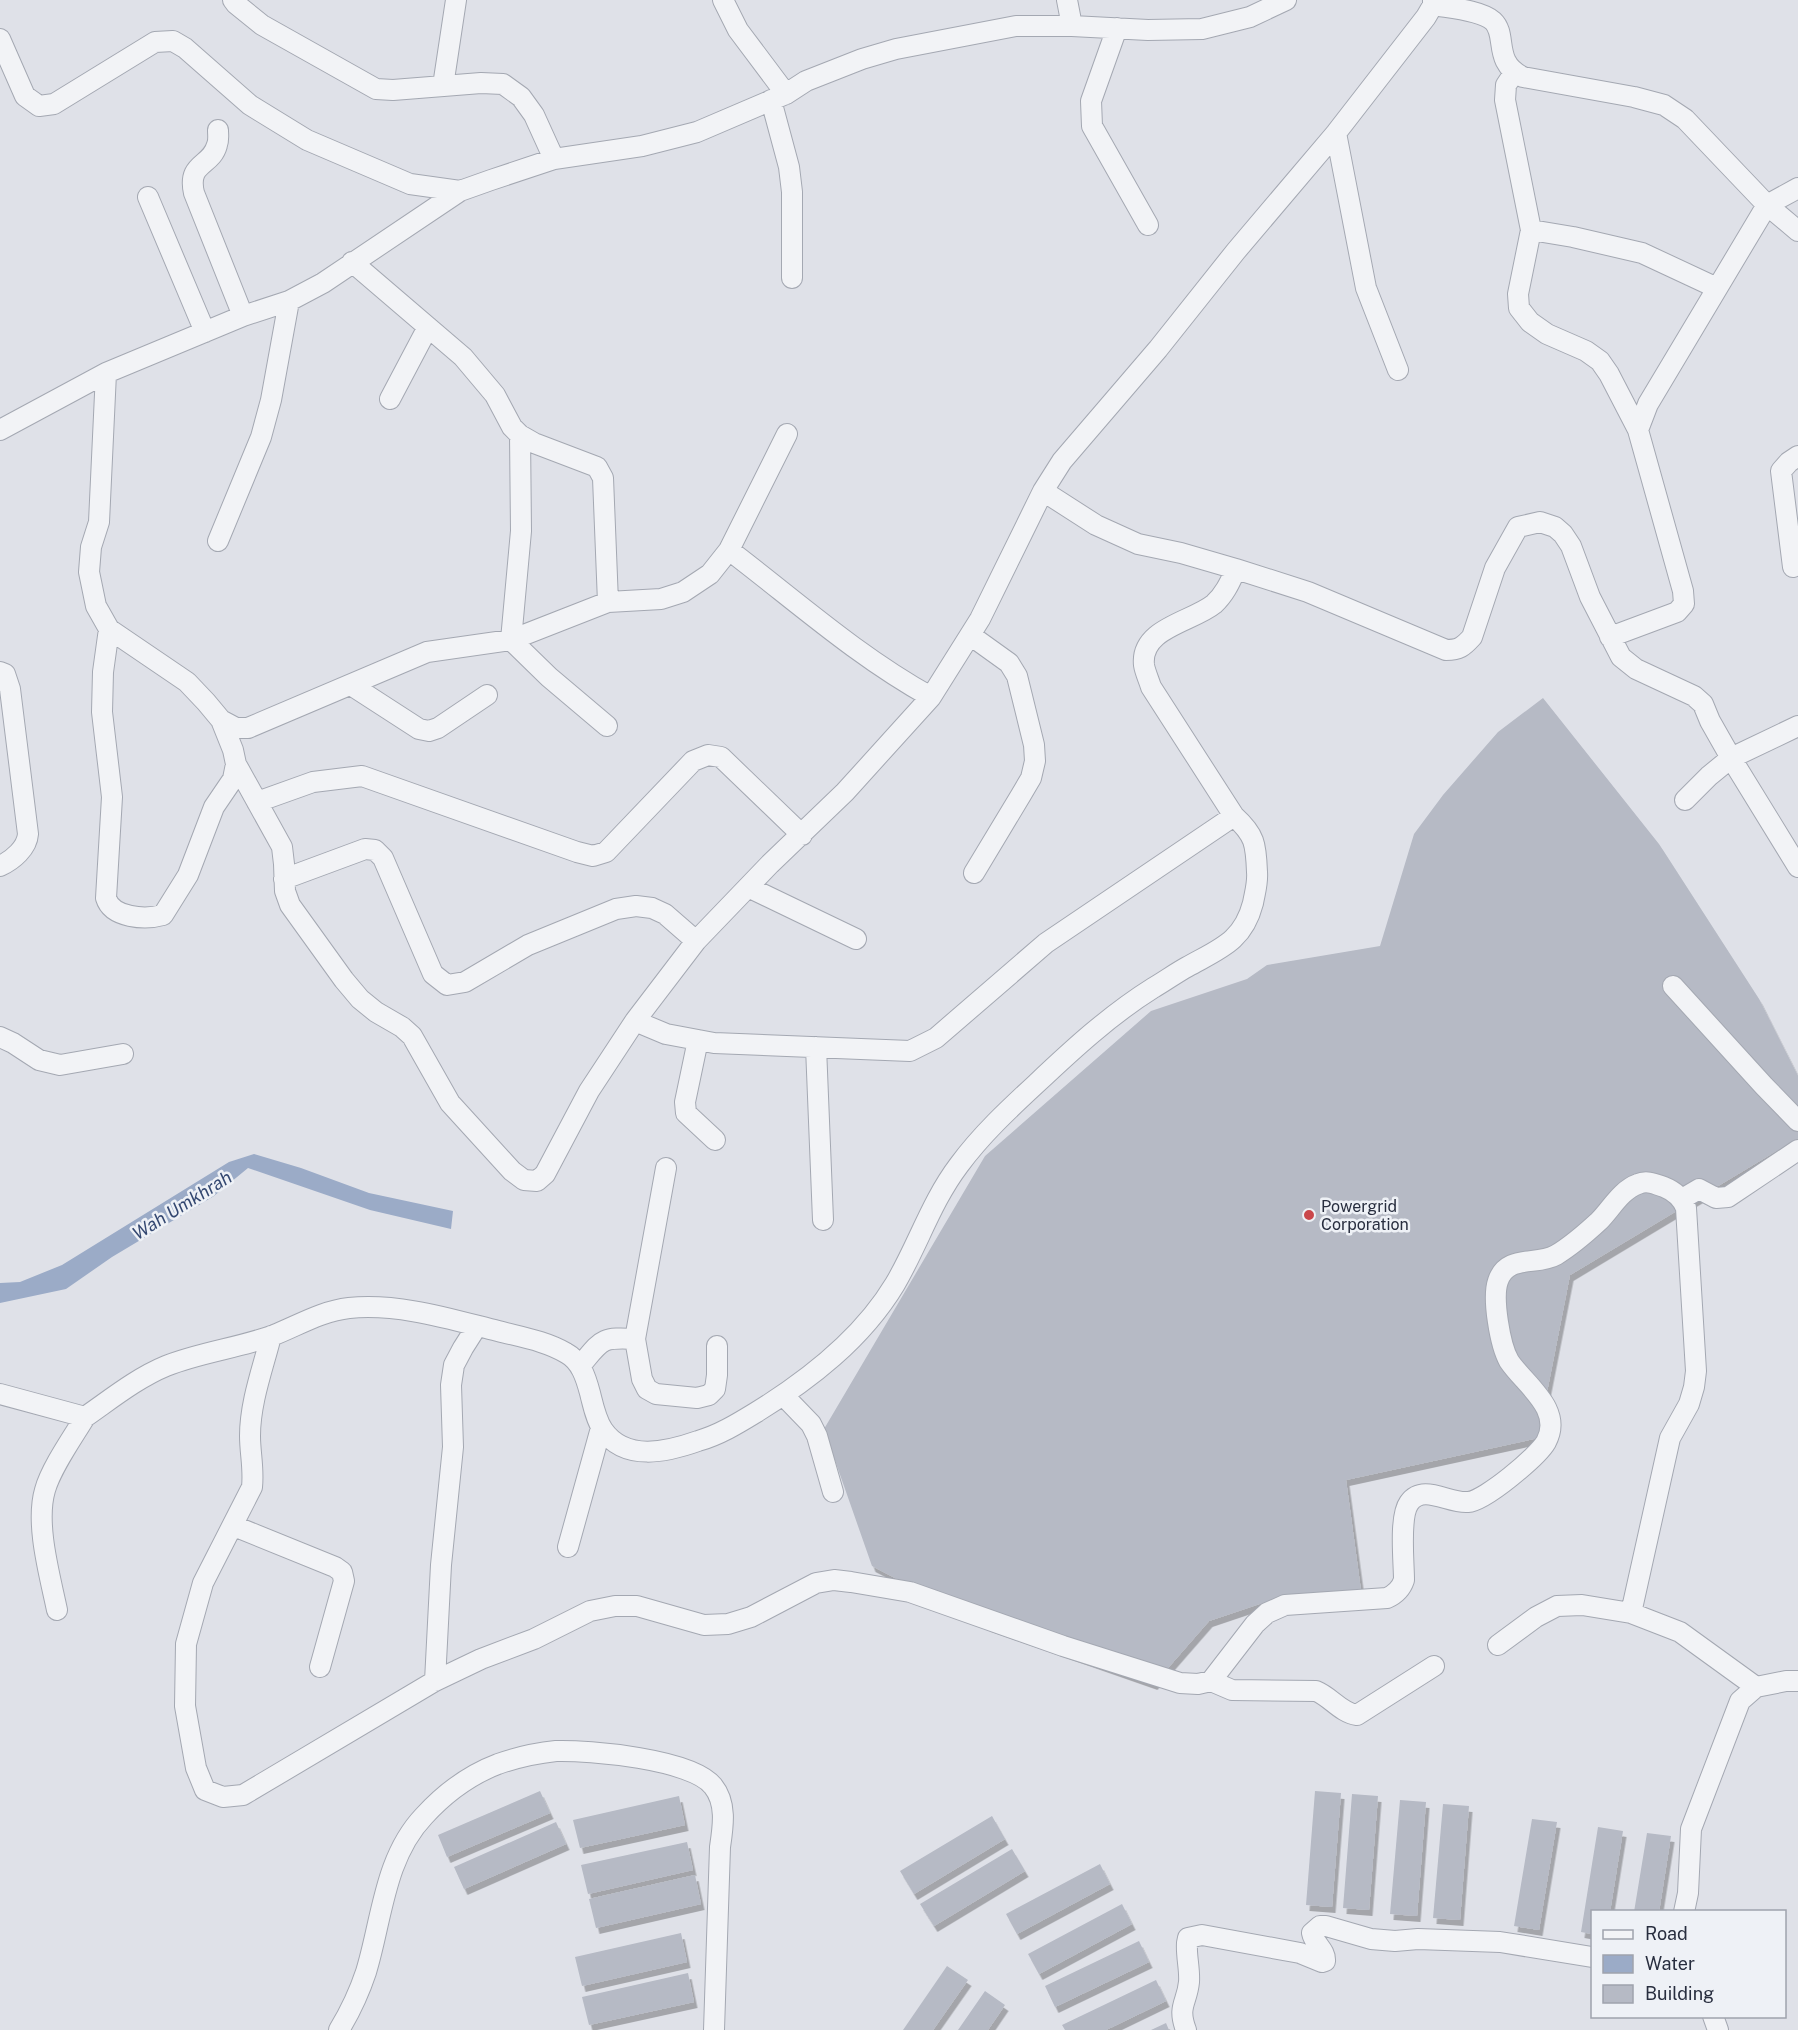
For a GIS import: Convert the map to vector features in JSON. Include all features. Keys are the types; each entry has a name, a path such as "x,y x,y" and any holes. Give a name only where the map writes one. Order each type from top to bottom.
{"street":[{"path":"234,0 262,26 376,88 393,90 481,83 503,84 521,97 534,115 554,159"},
{"path":"443,86 456,0"},
{"path":"723,0 778,97 791,184 792,278"},
{"path":"1067,0 1072,26"},
{"path":"0,430 106,373 243,316 289,301 323,283 460,191 554,159 669,140 697,132 778,97 806,81 853,62 896,49 1016,27 1202,29 1250,17 1286,0"},
{"path":"106,373 99,522 91,547 89,572 96,606 109,628 187,682 221,720 236,764 282,847 285,891 290,905 344,980 360,999 412,1036 450,1103 512,1171 524,1180 537,1181 545,1174 589,1091 635,1021 696,941 845,792 931,697 980,620 1043,491 1062,461 1158,349 1236,251 1336,133 1426,17 1433,3 1481,14 1492,20 1498,28 1505,60 1514,73 1532,80 1634,97 1664,105 1685,119 1767,205 1798,231"},
{"path":"1117,28 1091,101 1092,126 1148,225"},
{"path":"0,39 26,96 39,106 54,104 155,42 173,41 185,48 249,105 307,140 410,184 460,191"},
{"path":"1514,73 1506,85 1505,100 1531,230 1518,294 1519,308 1530,322 1547,334 1586,351 1600,361 1609,374 1638,430 1683,591 1684,604 1677,612 1610,637"},
{"path":"218,130 217,147 194,172 191,182 243,316"},
{"path":"1336,133 1366,288 1398,370"},
{"path":"1638,430 1648,404 1767,205 1798,188"},
{"path":"148,197 205,332"},
{"path":"1531,230 1642,253 1717,288"},
{"path":"352,262 463,357 495,395 512,427 519,435 534,444 590,463 601,472 608,602"},
{"path":"218,541 261,437 271,400 289,301"},
{"path":"390,399 428,327"},
{"path":"221,720 236,728 248,728 427,652 511,640 608,602 662,599 683,592 710,574 729,550 787,434"},
{"path":"511,640 521,531 519,435"},
{"path":"1793,567 1781,471 1798,456"},
{"path":"1043,491 1096,525 1138,544 1236,568 1308,592 1446,650 1457,650 1472,637 1495,567 1518,527 1540,522 1555,527 1571,546 1590,597 1621,657 1636,669 1694,696 1702,704 1731,758 1798,867"},
{"path":"729,550 852,647 931,697"},
{"path":"57,1610 42,1525 45,1490 85,1417 163,1367 271,1336 319,1315 347,1308 376,1308 426,1313 545,1343 570,1355 580,1366 601,1428 614,1442 630,1450 648,1452 671,1449 727,1430 783,1395 847,1346 873,1316 896,1282 936,1200 958,1165 996,1122 1075,1048 1132,1001 1187,967 1221,950 1242,931 1250,913 1258,883 1254,839 1234,816 1151,687 1144,665 1145,649 1156,636 1212,605 1226,591 1236,568"},
{"path":"109,628 103,672 102,712 112,797 106,898 108,906 116,912 144,917 163,915 188,875 214,807 233,779 236,764"},
{"path":"970,635 1009,663 1017,676 1034,745 1035,761 1031,778 1022,795 974,873"},
{"path":"511,640 549,677 607,726"},
{"path":"0,672 5,674 10,688 28,834 27,843 21,850 0,866"},
{"path":"351,685 419,729 429,731 438,728 487,695"},
{"path":"1685,800 1731,758 1798,726"},
{"path":"257,802 313,782 362,776 593,856 606,852 693,761 708,755 721,757 802,835"},
{"path":"635,1021 666,1034 714,1043 910,1051 936,1038 1046,943 1234,816"},
{"path":"285,879 365,849 375,850 383,858 434,974 447,984 465,982 528,945 616,909 636,906 652,908 664,914 696,941"},
{"path":"748,887 856,939"},
{"path":"1673,986 1798,1121"},
{"path":"0,1037 50,1064 60,1065 123,1054"},
{"path":"698,1041 685,1101 686,1113 715,1140"},
{"path":"816,1047 823,1220"},
{"path":"1682,1199 1699,1189 1716,1198 1728,1197 1798,1150"},
{"path":"666,1168 635,1339 642,1379 647,1389 656,1394 697,1398 709,1395 715,1389 717,1346"},
{"path":"1211,1681 1255,1624 1268,1613 1285,1605 1387,1598 1395,1594 1402,1587 1404,1580 1404,1516 1407,1505 1414,1497 1433,1495 1469,1502 1487,1495 1530,1460 1546,1441 1550,1417 1544,1403 1508,1359 1498,1327 1496,1293 1501,1273 1517,1262 1547,1258 1558,1254 1598,1222 1626,1191 1637,1184 1648,1182 1668,1188 1682,1199 1686,1208 1696,1371 1689,1404 1670,1438 1631,1613"},
{"path":"435,1681 441,1565 453,1447 451,1385 454,1365 477,1326"},
{"path":"271,1336 252,1408 250,1436 254,1472 252,1487 234,1526 203,1582 186,1644 185,1706 196,1768 206,1790 223,1797 243,1795 435,1681 590,1611 615,1606 637,1606 704,1625 728,1624 751,1617 816,1583 834,1580 910,1592 1063,1646 1180,1683 1198,1684 1211,1681 1232,1690 1316,1691 1326,1695 1346,1712 1358,1715 1434,1666"},
{"path":"580,1366 601,1342 611,1338 635,1339"},
{"path":"0,1394 85,1417"},
{"path":"783,1395 811,1424 817,1436 833,1492"},
{"path":"568,1547 601,1428"},
{"path":"234,1526 335,1567 342,1572 344,1581 320,1667"},
{"path":"1498,1645 1536,1617 1557,1606 1582,1605 1631,1613 1680,1632 1756,1688"},
{"path":"1684,1910 1688,1893 1691,1828 1740,1701 1756,1688 1785,1681 1798,1681"},
{"path":"339,2030 366,1972 391,1870 406,1839 423,1817 454,1788 478,1773 500,1764 555,1751 592,1752 665,1762 687,1769 705,1779 718,1795 723,1817 714,2030"},
{"path":"1186,2030 1182,2017 1182,2005 1188,1986 1186,1943 1188,1938 1194,1935 1300,1953 1322,1962 1325,1961 1325,1954 1312,1933 1320,1926 1395,1941 1418,1939 1500,1942 1591,1957"}],"water":[{"name":"Wah Umkhrah","path":"254,1154 301,1168 369,1193 453,1211 451,1229 370,1210 248,1168 214,1196 112,1257 66,1289 0,1303 0,1283 20,1282 62,1265 229,1162"}],"building":[{"name":"Powergrid Corporation","path":"1543,698 1659,844 1759,999 1798,1076 1798,1138 1570,1275 1538,1438 1346,1480 1362,1598 1286,1595 1209,1621 1154,1684 988,1626 872,1566 824,1429 985,1156 1151,1011 1247,979 1267,965 1380,946 1414,834 1443,795 1498,732"},
{"path":"540,1791 550,1813 447,1857 438,1835"},
{"path":"1315,1791 1341,1793 1332,1907 1306,1905"},
{"path":"1352,1794 1378,1796 1369,1910 1343,1908"},
{"path":"679,1796 685,1825 580,1848 573,1820"},
{"path":"1400,1800 1426,1802 1417,1916 1390,1914"},
{"path":"1443,1804 1469,1806 1460,1920 1433,1918"},
{"path":"992,1816 1005,1839 914,1894 900,1871"},
{"path":"1532,1819 1557,1822 1539,1930 1514,1926"},
{"path":"556,1822 566,1844 464,1889 454,1867"},
{"path":"1598,1827 1623,1831 1610,1910 1591,1910 1591,1934 1581,1932"},
{"path":"1647,1833 1671,1836 1659,1910 1634,1910"},
{"path":"687,1842 693,1870 588,1894 581,1865"},
{"path":"1012,1849 1025,1871 934,1926 920,1904"},
{"path":"1100,1864 1110,1884 1017,1934 1006,1914"},
{"path":"695,1875 701,1904 596,1928 589,1899"},
{"path":"1122,1904 1132,1924 1039,1974 1028,1954"},
{"path":"681,1933 687,1962 582,1986 575,1957"},
{"path":"1139,1941 1149,1962 1055,2007 1045,1986"},
{"path":"947,1966 968,1980 933,2030 903,2030"},
{"path":"688,1973 694,2002 589,2025 582,1997"},
{"path":"1156,1980 1166,2001 1106,2030 1065,2030 1062,2025"},
{"path":"985,1991 1005,2005 988,2030 958,2030"},
{"path":"1166,2023 1169,2030 1151,2030"}],"place":[{"name":"Powergrid Corporation","path":"1309,1215"}]}
